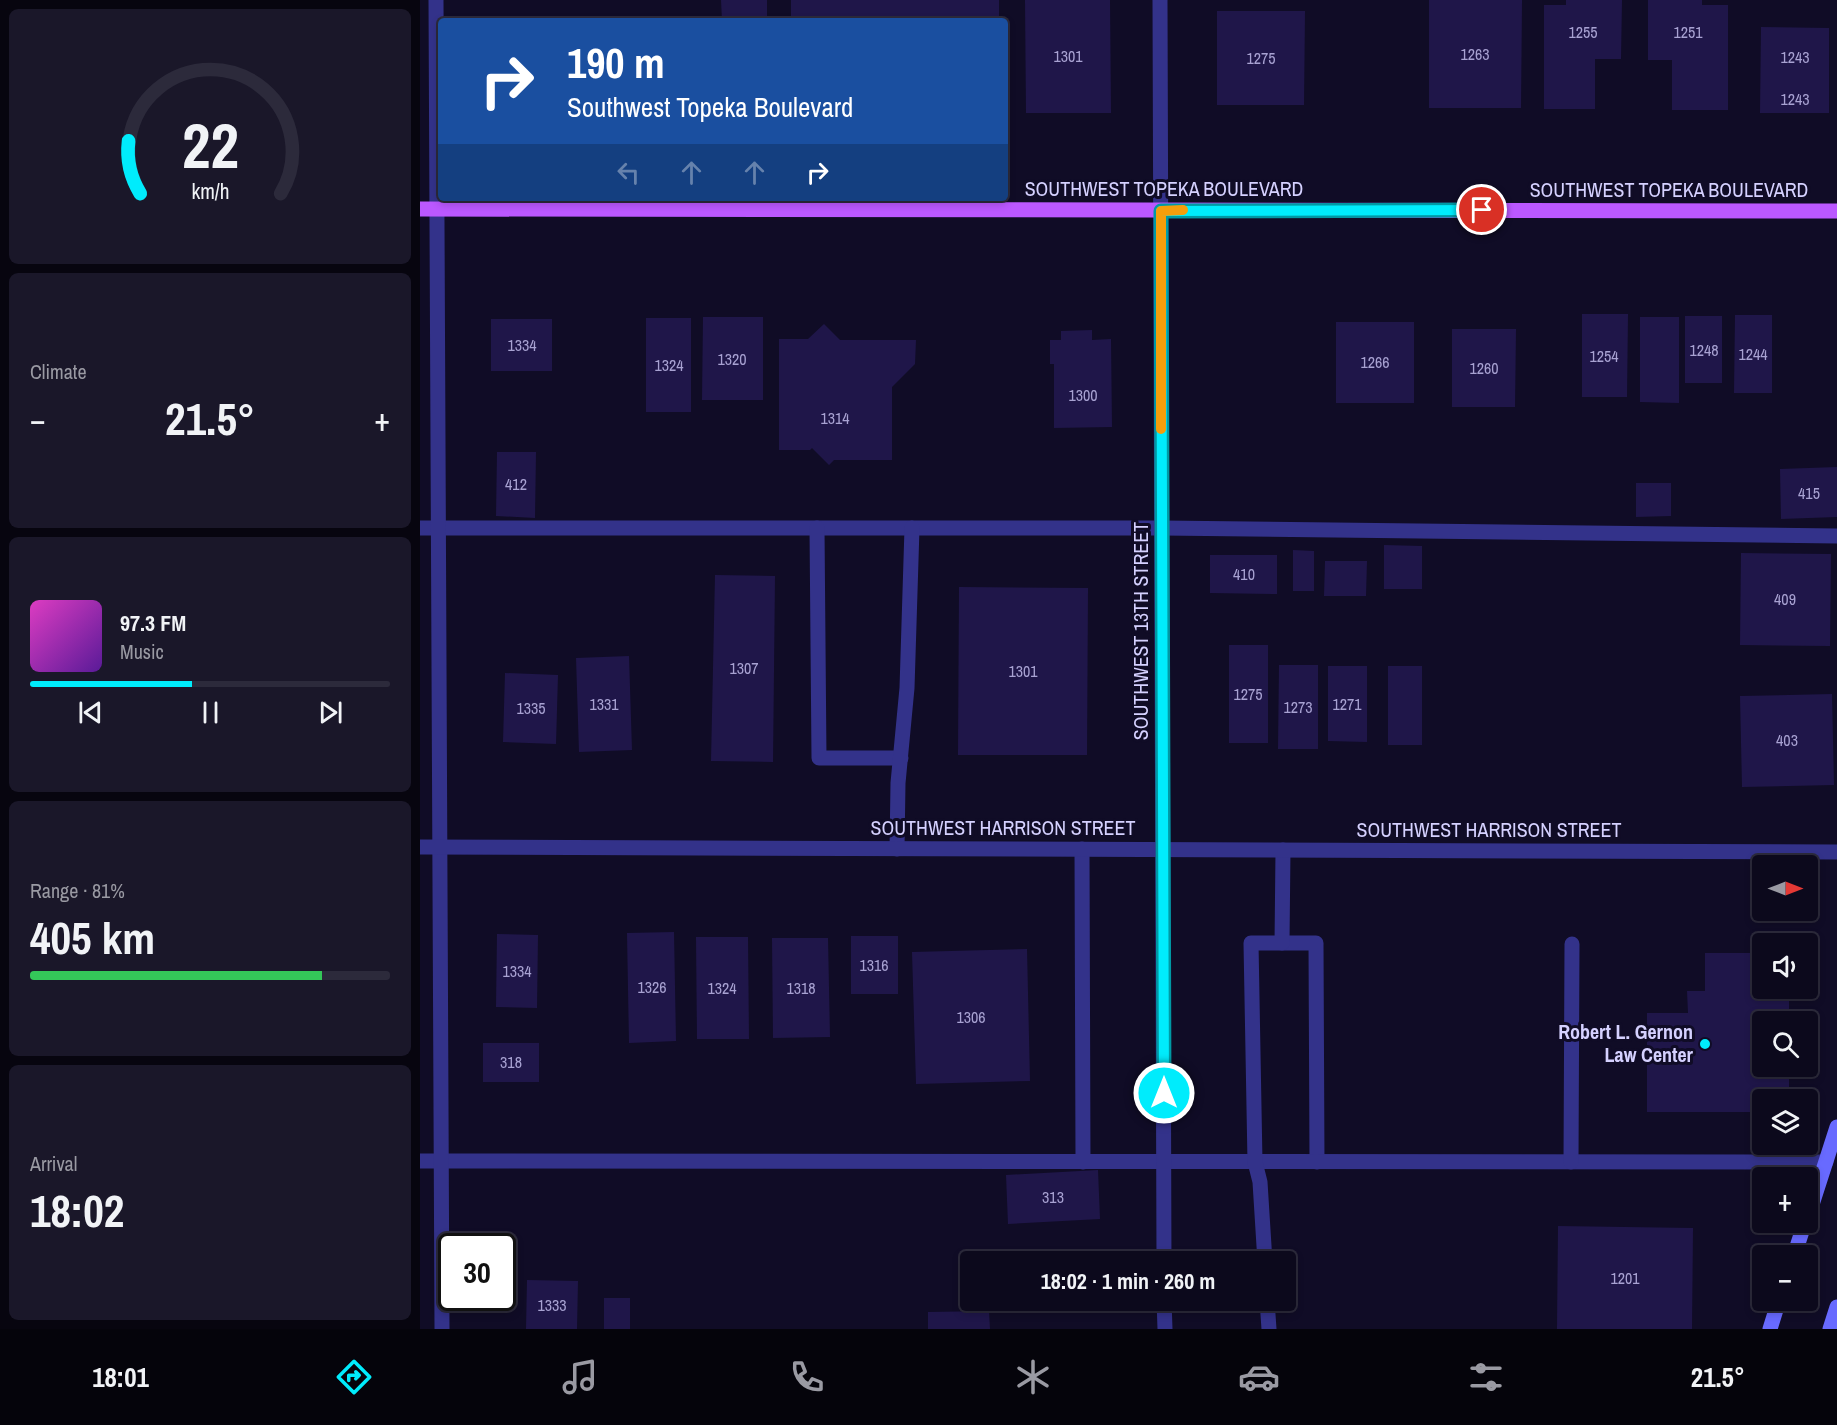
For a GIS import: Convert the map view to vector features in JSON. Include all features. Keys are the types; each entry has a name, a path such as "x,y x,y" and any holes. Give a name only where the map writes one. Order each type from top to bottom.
{"main road":[{"name":"SOUTHWEST TOPEKA BOULEVARD","path":"420,209 1837,212"},
{"path":"1818,1186 1837,1127"},
{"path":"1830,1329 1837,1307"},
{"path":"1770,1329 1776,1311"}],"street":[{"path":"436,0 442,1329"},
{"name":"SOUTHWEST 13TH STREET","path":"1160,0 1164,1251"},
{"path":"420,528 1162,528 1837,536"},
{"path":"817,528 819,758 901,758"},
{"path":"897,849 898,783 908,688 912,528"},
{"name":"SOUTHWEST HARRISON STREET","path":"420,847 1837,852"},
{"path":"1082,849 1083,1162"},
{"path":"1282,943 1283,850"},
{"path":"1264,1251 1260,1182 1255,1162 1251,943 1316,943 1317,1162"},
{"path":"1571,1162 1572,944"},
{"path":"420,1161 1826,1162"},
{"path":"1164,1311 1165,1329"},
{"path":"1268,1311 1269,1329"}],"building":[{"path":"721,0 767,0 767,18 722,18"},
{"path":"791,0 999,0 999,18 791,18"},
{"path":"1025,0 1110,0 1111,113 1026,113"},
{"path":"1429,0 1522,0 1521,108 1429,108"},
{"path":"1566,0 1622,0 1621,59 1595,59 1595,109 1544,109 1544,5 1566,5"},
{"path":"1648,0 1702,0 1702,5 1728,5 1728,110 1672,110 1672,60 1648,60"},
{"path":"1217,11 1305,11 1304,105 1217,105"},
{"path":"1761,27 1829,28 1829,113 1760,113"},
{"path":"1582,314 1628,314 1627,397 1582,397"},
{"path":"1735,315 1772,315 1772,393 1734,393"},
{"path":"1685,316 1722,316 1722,383 1685,383"},
{"path":"703,317 763,317 763,400 702,400"},
{"path":"1640,317 1679,317 1679,403 1640,402"},
{"path":"646,318 691,318 691,412 646,412"},
{"path":"491,319 552,319 552,371 491,371"},
{"path":"1336,322 1414,322 1414,403 1336,403"},
{"path":"824,324 840,340 916,340 915,364 892,387 892,460 834,460 829,465 812,448 810,450 779,450 779,339 808,339"},
{"path":"1452,329 1516,329 1515,407 1452,407"},
{"path":"1092,330 1092,340 1111,339 1112,427 1054,428 1054,364 1050,364 1050,340 1061,340 1061,331"},
{"path":"497,452 536,452 535,518 496,516"},
{"path":"1837,467 1837,517 1781,519 1780,469"},
{"path":"1636,483 1671,483 1671,516 1636,517"},
{"path":"1384,545 1422,546 1422,589 1384,589"},
{"path":"1293,550 1314,551 1314,591 1293,591"},
{"path":"1741,553 1831,554 1830,646 1740,645"},
{"path":"1210,555 1277,555 1277,594 1210,593"},
{"path":"1325,561 1367,561 1366,596 1324,596"},
{"path":"715,575 775,576 773,762 711,761"},
{"path":"959,587 1088,588 1087,755 958,755"},
{"path":"1229,645 1268,645 1268,743 1229,743"},
{"path":"629,656 632,750 579,752 576,658"},
{"path":"1279,665 1318,665 1318,749 1278,749"},
{"path":"1328,666 1367,666 1367,742 1328,741"},
{"path":"1388,666 1422,666 1422,745 1388,745"},
{"path":"505,673 558,675 556,744 503,742"},
{"path":"1832,694 1834,785 1742,787 1740,696"},
{"path":"674,932 676,1041 629,1043 627,933"},
{"path":"497,934 538,935 537,1008 496,1007"},
{"path":"851,936 898,936 898,994 851,994"},
{"path":"696,937 748,937 749,1039 697,1039"},
{"path":"772,938 828,938 830,1037 773,1038"},
{"path":"1027,949 1030,1081 916,1084 912,952"},
{"name":"Robert L. Gernon Law Center","path":"1705,953 1752,953 1752,999 1789,999 1789,1011 1752,1011 1752,1077 1789,1077 1789,1089 1752,1089 1752,1112 1647,1112 1647,1013 1688,1013 1687,991 1705,991"},
{"path":"483,1043 539,1043 539,1082 483,1082"},
{"path":"1098,1170 1100,1219 1008,1224 1006,1175"},
{"path":"1558,1226 1693,1228 1692,1329 1557,1329"},
{"path":"527,1280 578,1281 577,1329 526,1329"},
{"path":"604,1298 630,1298 630,1329 604,1329"},
{"path":"989,1311 990,1329 928,1329 928,1312"}],"slow traffic":[{"path":"1161,429 1161,211 1183,210"}],"place":[{"name":"Robert L. Gernon Law Center","path":"1705,1044"}],"route":[{"path":"1164,1093 1161,211 1482,210"}]}
